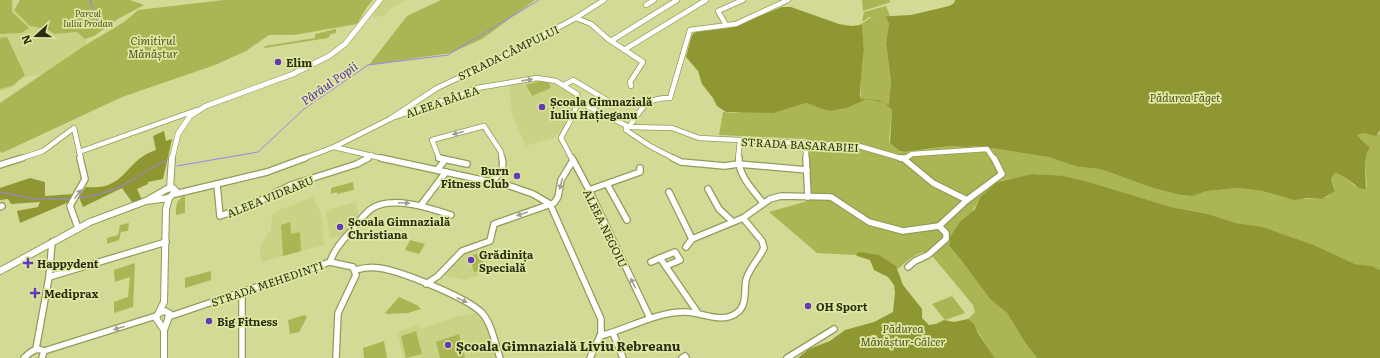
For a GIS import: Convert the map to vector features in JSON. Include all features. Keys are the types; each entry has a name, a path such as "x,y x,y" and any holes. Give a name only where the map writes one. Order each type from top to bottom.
{"main road":[{"path":"164,330 158,317 164,302 167,194 177,141 176,137 180,128 189,117 201,109 315,63 335,52 353,36 380,0"},
{"path":"177,141 194,116 224,100"},
{"name":"STRADA CÂMPULUI","path":"0,270 78,228 167,194"},
{"path":"164,302 168,314 164,330 164,358"},
{"path":"158,317 168,314"}],"street":[{"path":"594,0 602,1"},
{"path":"646,5 654,0"},
{"path":"611,41 677,0"},
{"path":"624,50 706,0"},
{"path":"726,25 718,11 743,0"},
{"path":"788,0 740,22 696,28 688,31 670,98 656,98 649,100 626,130 644,143 681,162 725,166 738,164 807,170"},
{"name":"STRADA CÂMPULUI","path":"167,194 267,172 334,147 390,118 448,82 505,56 576,18 602,1"},
{"path":"576,18 591,24 611,41 644,63 630,82 631,86"},
{"name":"ALEEA BÂLEA","path":"390,118 417,110 469,90 489,85 537,78 552,80 564,85 577,94 579,102"},
{"name":"ALEEA BÂLEA","path":"564,85 573,80 610,102"},
{"path":"579,102 628,127"},
{"name":"ALEEA NEGOIU","path":"579,102 566,131 560,138 572,162 589,190 650,318"},
{"path":"412,104 411,109 417,110"},
{"path":"79,152 201,109"},
{"path":"180,116 182,122 180,128"},
{"path":"467,164 445,160 438,157 432,140 484,126 498,148 504,164 504,169 500,176 488,182"},
{"name":"STRADA BASARABIEI","path":"628,127 643,129 672,128 699,138 864,147 904,159"},
{"path":"0,165 43,151 74,128 85,179 70,206 78,228"},
{"path":"740,141 738,164 741,171 764,203"},
{"path":"802,144 806,152 808,197"},
{"path":"334,147 488,182 537,195 550,204 601,319 600,336 590,358"},
{"path":"686,247 692,239 743,218 764,203 778,196 830,197 869,222 903,231 939,226 967,200 1002,174 990,151 983,148 912,154 904,159 927,179 967,200"},
{"name":"ALEEA VIDRARU","path":"217,184 220,216 254,204 292,185 365,161 371,155"},
{"path":"437,170 445,160"},
{"path":"426,284 438,276 462,251 490,241 494,224 556,201 561,180 572,162"},
{"path":"589,190 640,172 640,168"},
{"path":"422,205 446,172"},
{"name":"ALEEA NEGOIU","path":"607,184 627,220"},
{"path":"708,189 719,209 733,222"},
{"path":"669,192 692,239"},
{"path":"330,262 334,250 371,209 396,203 422,205 451,215"},
{"path":"600,336 614,333 650,318 670,313 698,313 713,317 726,317 740,311 746,279 764,248 762,241 743,218"},
{"path":"908,267 915,260 928,254 946,239 946,233 939,226"},
{"path":"36,349 49,277 52,242"},
{"path":"49,277 166,242"},
{"path":"651,262 675,252 680,260 666,266"},
{"path":"660,258 698,313"},
{"name":"STRADA MEHEDINȚI","path":"168,314 181,312 242,293 330,262 344,263 355,270"},
{"path":"336,358 338,313 355,279 355,270 371,267 385,269 426,284 472,305 481,312 486,320 500,358"},
{"path":"242,293 242,358"},
{"path":"24,358 29,352 36,349 41,349 44,351 158,317"},
{"path":"787,358 834,329"},
{"path":"614,333 622,356"},
{"path":"42,358 44,351"},
{"path":"682,358 685,356 686,358"}],"shaded area":[{"path":"0,0 14,0 14,10 30,26 47,29 54,34 77,32 85,39 87,45 43,74 24,77 13,87 0,91"},
{"path":"385,0 407,0 390,9 386,15 372,18 380,3"},
{"name":"Școala Gimnazială Iuliu Hațieganu","path":"536,79 551,81 566,89 574,95 576,99 563,130 556,135 556,137 526,146 512,115 509,83"},
{"path":"313,197 321,213 324,245 261,262 260,246 271,230 272,215 279,210"},
{"name":"Școala Gimnazială Christiana","path":"356,202 359,220 345,234 330,238 326,212 330,209"},
{"name":"Grădinița Specială","path":"483,249 489,271 465,280 444,275 462,254"},
{"name":"Școala Gimnazială Liviu Rebreanu","path":"481,312 500,358 404,358 397,332 419,325 420,329 458,316"}],"green space":[{"path":"0,0 12,0 12,12 29,28 21,33 0,34"},
{"name":"Parcul Iuliu Prodan","path":"20,0 130,0 144,5 118,19 94,36 85,39 77,32 54,34 47,29 30,26 14,10"},
{"name":"Cimitirul Mănăștur","path":"224,0 373,0 357,24 294,35 269,35 246,51 215,65 122,97 2,153 0,151 0,103 84,46 124,22 138,10"},
{"path":"441,0 535,0 482,39 450,53 369,65 407,16"},
{"path":"862,0 889,0 891,2 863,11"},
{"name":"Pădurea Făget","path":"955,0 1380,0 1380,130 1376,136 1363,133 1357,135 1370,148 1367,153 1365,163 1366,189 1361,189 1341,175 1335,173 1331,179 1335,191 1322,199 1307,198 1294,200 1262,191 1239,188 1207,191 1193,196 1180,195 1153,188 1100,169 1078,167 1048,157 978,146 949,146 905,152 900,151 890,143 892,110 885,103 889,105 891,82 886,43 889,24 886,17 873,17 862,24 864,51 860,95 861,99 866,99 847,108 831,111 806,103 774,113 726,112 717,106 713,98 702,84 698,71 686,57 692,35 696,32 730,28 782,7 791,7 839,24 851,26 860,25 872,17 911,15 949,6 954,3"},
{"path":"886,6 890,16 869,17 862,21 864,12"},
{"path":"873,17 886,17 889,24 886,43 891,82 890,105 892,111 889,140 890,143 902,152 948,146 978,146 1048,157 1078,167 1100,169 1153,188 1180,195 1193,196 1207,191 1239,188 1262,191 1286,198 1320,199 1327,197 1335,189 1331,179 1335,173 1341,175 1355,186 1367,187 1365,163 1367,153 1370,148 1357,135 1362,133 1379,134 1380,130 1380,270 1372,266 1355,264 1314,245 1263,227 1236,223 1208,214 1171,207 1089,182 1035,174 999,181 984,193 969,216 959,223 950,237 949,246 990,299 1007,313 1026,344 1037,358 995,358 975,327 968,319 975,312 973,305 934,258 926,252 918,254 898,269 893,264 875,255 866,253 856,255 817,253 769,212 811,200 807,139 719,135 723,112 734,113 750,111 774,113 806,103 831,111 847,108 864,100 861,99 861,65 864,51 862,24"},
{"path":"336,29 336,33 331,34 328,38 264,48 265,46 315,38 315,34"},
{"path":"7,37 25,75 12,86 0,89 0,38"},
{"path":"547,80 551,88 532,96 526,85"},
{"path":"869,99 878,100 884,103"},
{"path":"164,131 166,141 172,139 163,179 148,182 148,184 137,189 142,200 132,202 122,188 83,207 79,197 86,187 99,187 118,180 137,161 156,150 153,136"},
{"path":"1032,174 1063,176 1089,182 1171,207 1208,214 1236,223 1263,227 1314,245 1355,264 1372,266 1380,270 1380,358 1037,358 1026,344 1007,313 990,299 949,246 950,237 959,223 975,209 981,196 997,182"},
{"path":"30,178 45,182 45,196 74,194 69,202 20,223 17,211 38,207 40,202 11,204 8,199 0,200 0,188"},
{"path":"353,182 354,190 331,194 331,188"},
{"path":"185,196 185,213 176,215 176,206 178,201"},
{"path":"290,222 291,234 300,232 301,251 283,256 281,225"},
{"path":"129,223 128,231 121,232 119,240 107,244 107,238 118,235 120,225"},
{"path":"410,240 425,244 419,254 405,250"},
{"name":"Pădurea Mănăștur-Gălcer","path":"860,252 879,255 896,266 903,285 922,309 922,318 929,325 936,324 944,320 954,322 968,319 974,324 978,333 995,358 798,358 809,349 830,341 845,330 874,322 893,312 895,293 894,285 888,277 874,270 870,260 857,256 856,254"},
{"path":"480,253 485,269 474,272 470,256"},
{"path":"135,263 133,307 114,313 114,302 128,297 130,277 115,282 114,270"},
{"path":"211,271 211,280 185,288 185,278"},
{"path":"952,296 965,313 945,320 932,304"},
{"path":"399,297 417,305 421,309 408,313 385,313"},
{"path":"305,315 307,317 299,332 290,334 288,320"},
{"path":"416,331 422,354 406,358 401,336"},
{"path":"459,334 465,358 440,358 436,342"},
{"path":"384,341 387,358 364,358 363,348"}],"waterway":[{"path":"90,0 99,26"},
{"name":"Pârâul Popii","path":"177,166 258,152 304,109 368,65 448,55 539,0"},
{"name":"Pârâul Popii","path":"77,198 96,195 119,187 166,161"},
{"name":"Pârâul Popii","path":"0,192 35,199 71,199"}],"place":[{"name":"Elim","path":"278,62"},
{"name":"Școala Gimnazială Iuliu Hațieganu","path":"542,107"},
{"name":"Burn Fitness Club","path":"517,176"},
{"name":"Școala Gimnazială Christiana","path":"340,227"},
{"name":"Grădinița Specială","path":"471,260"},
{"name":"Happydent","path":"28,263"},
{"name":"Mediprax","path":"35,293"},
{"name":"OH Sport","path":"808,306"},
{"name":"Big Fitness","path":"209,321"},
{"name":"Școala Gimnazială Liviu Rebreanu","path":"448,345"}]}
